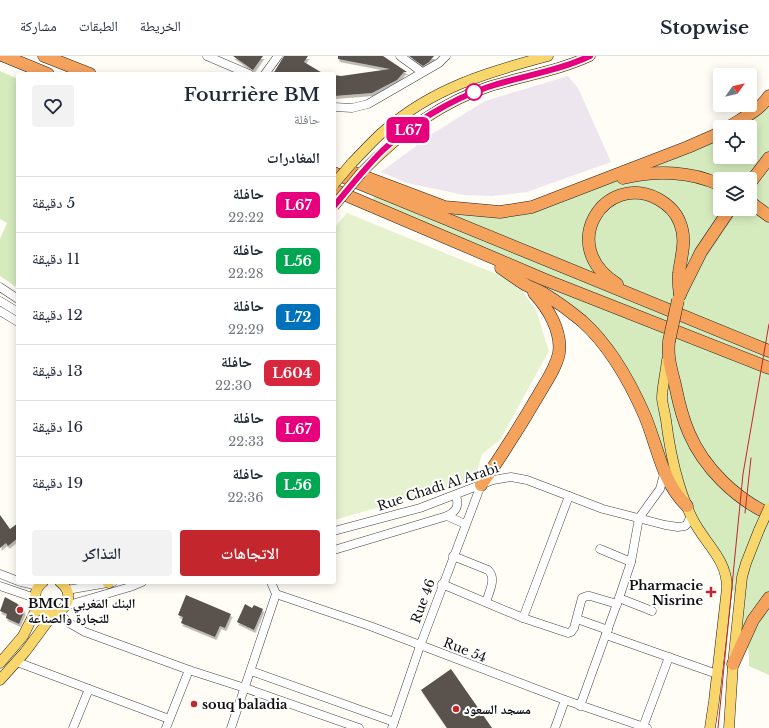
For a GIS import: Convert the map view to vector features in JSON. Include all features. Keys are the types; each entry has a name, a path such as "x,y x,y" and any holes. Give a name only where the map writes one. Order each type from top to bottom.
{"highway":[{"path":"4,56 43,72"},
{"path":"44,56 85,72"},
{"path":"740,120 765,101 769,96"},
{"path":"336,166 445,207 500,212 532,207 688,147 713,135"},
{"path":"757,175 769,158"},
{"path":"575,191 628,177 650,173 683,174 700,177 713,182"},
{"path":"336,174 769,351"},
{"path":"336,191 481,254 769,368"},
{"path":"644,300 609,279 600,270 591,256 588,241 591,226 600,209 617,197 629,193 650,195 661,200 672,210 680,222 684,243 678,275 679,297"},
{"path":"757,207 769,216"},
{"path":"725,216 701,252 679,297 669,341 668,354 683,419 697,449 706,462 731,490 746,502 769,514"},
{"path":"481,254 528,286 543,293 576,317 590,329 607,349 629,384 644,415 664,474 675,494 689,511"},
{"path":"481,485 502,455 534,403 553,370 559,353 558,337 551,317 542,301 528,286"},
{"path":"733,664 753,620 769,598"}],"main road":[{"path":"336,182 351,164 386,130 413,110 439,94 490,72 548,56"},
{"path":"336,204 362,172 394,142 424,120 455,101 488,87 590,56"},
{"path":"668,354 662,399 668,440 689,511 702,534 719,558 725,570 728,588 710,728"},
{"path":"729,728 733,664 742,576 769,508"},
{"path":"0,664 23,636 36,602 36,592 41,584"},
{"path":"0,680 34,642 68,598 64,585"},
{"path":"36,602 45,612 59,610"}],"street":[{"path":"207,56 244,72"},
{"path":"266,72 278,56"},
{"path":"336,107 352,108 368,104 438,64 446,56"},
{"path":"403,57 422,72"},
{"path":"0,288 16,298"},
{"path":"0,301 16,311"},
{"path":"0,311 16,321"},
{"path":"580,706 618,601 630,562 639,518 660,489 664,474"},
{"name":"Rue Chadi Al Arabi","path":"336,530 420,508 502,478 520,478 603,510 665,525 678,527 687,524 689,511"},
{"name":"Rue 46","path":"393,725 442,584 481,485"},
{"path":"336,549 447,516 456,509 458,503 456,495"},
{"path":"523,618 569,496"},
{"path":"447,516 465,524"},
{"path":"600,549 630,562"},
{"path":"453,556 488,570 491,573 493,580 486,602"},
{"path":"0,574 16,580"},
{"path":"64,585 79,584"},
{"path":"137,584 59,610 68,623 85,632 189,670 359,728"},
{"path":"231,728 276,594 272,584"},
{"path":"442,584 523,618 568,634 574,628 581,600 585,597 590,596 618,601 652,611"},
{"path":"0,586 36,602"},
{"name":"Rue 54","path":"276,594 370,626 580,706 645,727"},
{"path":"577,619 669,657 717,674"},
{"path":"645,727 669,657"},
{"path":"17,662 169,719"},
{"path":"166,728 189,670"},
{"path":"251,671 393,725"},
{"path":"73,728 89,689"},
{"path":"555,728 565,700"}],"shaded area":[{"path":"568,76 578,88 611,162 527,192 492,196 464,195 407,183 381,172 432,134 485,101"}],"green space":[{"path":"0,71 16,78 16,287 0,276 0,239 7,223 0,219"},
{"path":"769,96 769,675 749,666 749,654 728,571 701,526 669,467 635,390 570,306 524,276 370,207 381,180 468,212 536,202 713,133 713,164 757,164 757,120 736,120 747,112 757,112 757,105"},
{"path":"347,213 516,282 536,310 549,351 500,440 482,454 475,480 336,519 336,226"}],"building":[{"path":"233,56 263,56 253,70"},
{"path":"284,56 308,56 304,62 321,72 274,72"},
{"path":"338,56 383,56 407,72 404,72 397,80 372,93 336,96 336,75 341,76 390,69 338,59"},
{"path":"409,56 434,56 423,66"},
{"path":"0,515 10,529 16,524 16,540 8,546 6,543 0,548"},
{"path":"186,595 231,614 225,628 220,626 215,637 181,623 183,617 178,615"},
{"path":"5,597 23,608 24,612 19,624 6,618 7,614 0,611"},
{"path":"245,604 252,608 254,605 263,609 254,630 237,622"},
{"name":"مسجد السعود","path":"451,669 492,728 447,728 421,690"}],"tram line":[{"path":"718,728 743,474 769,324"},
{"path":"745,513 751,458"}],"bus line":[{"name":"L67","path":"336,204 362,172 383,151 428,116 455,101 480,90 590,56"}],"place":[{"name":"Pharmacie Nisrine","path":"711,592"},
{"name":"BMCI البنك المغربي للتجارة والصناعة","path":"20,610"},
{"name":"souq baladia","path":"194,704"},
{"name":"مسجد السعود","path":"456,709"}]}
